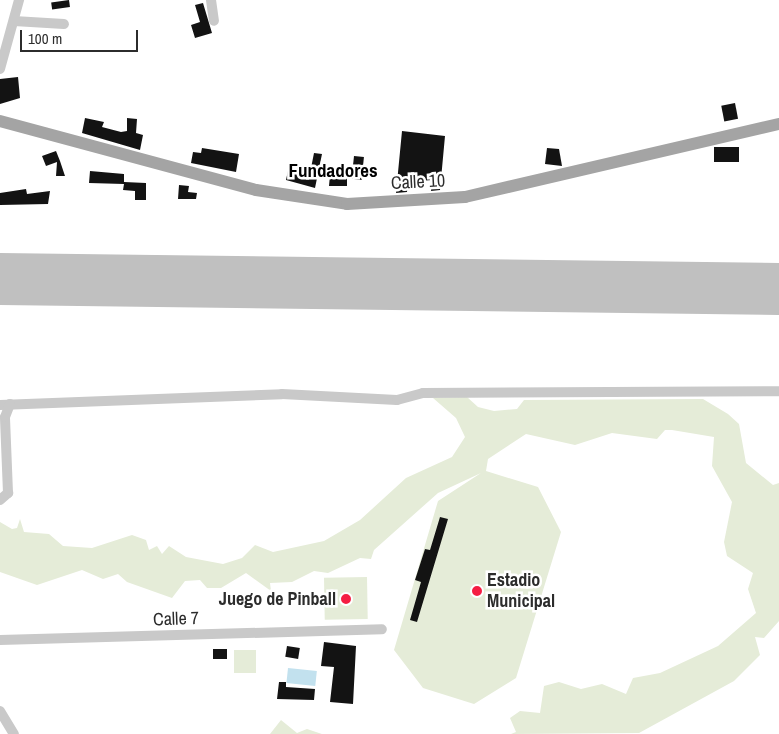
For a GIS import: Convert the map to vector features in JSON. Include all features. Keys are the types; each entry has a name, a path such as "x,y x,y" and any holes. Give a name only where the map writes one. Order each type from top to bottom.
{"main road":[{"name":"Calle 10","path":"0,120 256,190 347,204 465,197 779,124"}],"street":[{"path":"0,69 19,0"},
{"path":"211,0 214,21"},
{"path":"14,21 64,24"},
{"path":"0,500 8,493 5,405 282,394 397,400 423,393 779,392"},
{"name":"Calle 7","path":"0,640 382,629"},
{"path":"0,711 14,734"}],"green space":[{"path":"467,397 478,407 494,411 517,409 524,400 703,399 728,414 739,424 746,463 773,485 779,483 779,621 764,638 755,637 760,655 734,681 639,733 511,734 516,732 510,718 520,711 540,713 544,686 559,682 581,689 602,684 626,694 633,678 660,673 718,646 756,613 748,589 753,573 727,556 724,542 732,502 712,466 714,437 672,430 665,430 657,439 612,433 575,445 526,434 488,459 486,471 538,487 561,532 516,678 474,704 423,688 394,650 438,501 481,473 438,493 374,550 371,559 360,558 328,573 314,571 292,582 270,583 271,591 246,573 221,588 207,588 200,580 185,581 172,598 127,582 118,574 103,579 82,570 37,585 0,572 0,522 12,529 17,528 20,519 24,532 49,534 63,546 92,548 132,535 146,540 149,550 157,546 162,554 169,546 186,557 223,564 242,558 255,545 273,552 324,541 360,520 406,478 452,457 465,437 456,418 433,398"},
{"name":"Juego de Pinball","path":"367,577 368,619 325,620 324,578"},
{"path":"234,650 256,650 256,673 234,673"},
{"path":"281,720 297,733 307,729 322,734 270,734"}],"water":[{"path":"288,668 317,671 315,686 286,683"}],"building":[{"path":"69,0 70,7 52,9 51,3"},
{"path":"203,3 212,33 195,38 191,25 200,22 195,5"},
{"path":"18,77 20,98 0,104 0,79"},
{"path":"735,103 738,119 724,121 721,106"},
{"path":"85,118 104,122 102,127 121,132 127,131 127,118 137,119 136,133 143,135 140,150 82,133"},
{"path":"402,131 445,136 440,190 431,191 432,180 408,182 407,192 396,193"},
{"path":"714,147 739,147 739,162 714,162"},
{"path":"202,148 239,154 236,172 191,163 193,152 201,153"},
{"path":"547,148 559,149 562,166 545,164"},
{"path":"56,151 65,176 56,176 57,162 46,166 42,156"},
{"path":"314,153 322,154 315,188 286,180 289,166 311,168"},
{"path":"354,156 364,157 362,180 352,179"},
{"path":"90,171 124,174 124,182 146,183 146,200 135,200 135,191 123,190 124,184 89,183"},
{"path":"330,175 347,176 347,186 329,186"},
{"path":"179,185 189,186 188,192 197,193 196,199 178,199"},
{"path":"26,189 27,194 50,191 48,204 0,205 0,193"},
{"path":"440,517 448,519 417,622 410,620 421,582 415,580 425,549 430,550"},
{"path":"324,642 356,646 353,704 330,702 334,667 321,666"},
{"path":"287,646 300,648 298,659 285,657"},
{"path":"213,649 227,649 227,659 213,659"},
{"path":"279,682 286,682 286,687 315,689 314,700 277,699"}],"runway":[{"path":"0,279 779,289"}],"place":[{"name":"Estadio Municipal","path":"477,591"},
{"name":"Juego de Pinball","path":"346,599"}],"district":[{"name":"Fundadores","path":"333,171"}]}
